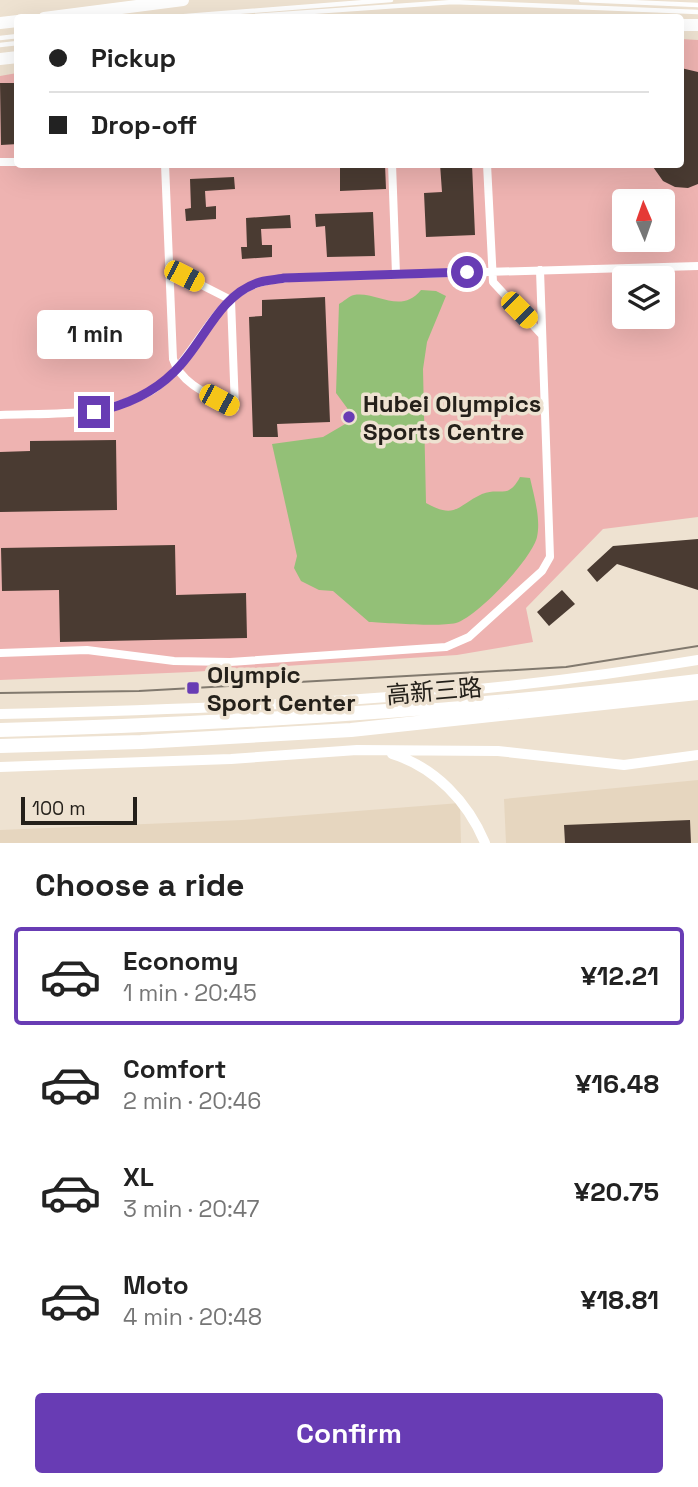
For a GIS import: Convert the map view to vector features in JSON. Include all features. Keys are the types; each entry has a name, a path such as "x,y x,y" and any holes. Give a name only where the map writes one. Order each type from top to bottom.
{"highway":[{"name":"高新三路","path":"0,730 349,715 550,698 698,681"},
{"name":"高新三路","path":"0,746 141,742 351,730 698,693"}],"main road":[{"path":"75,14 183,0"},
{"name":"高新三路","path":"1,713 146,711 373,696 588,679 698,660"},
{"path":"382,750 413,760 441,779 485,842"},
{"path":"0,767 231,759 382,750 498,751 624,765 698,755"}],"street":[{"path":"165,168 173,359 177,370 202,391 235,408 231,300"},
{"path":"392,168 396,275"},
{"path":"487,168 491,272 496,288 542,335"},
{"path":"0,415 94,412 114,408 151,391 177,370 231,300 257,283 284,278 698,266"},
{"path":"170,269 231,300"},
{"path":"0,653 87,650 174,662 230,662 446,647 469,637 542,571 550,557 540,271"}],"lane":[{"path":"212,14 391,0"},
{"path":"580,0 698,5"},
{"path":"283,14 453,2 698,12"}],"shaded area":[{"name":"Hubei Olympics Sports Centre","path":"684,39 698,40 698,517 603,529 526,608 533,642 457,655 191,672 0,680 0,76 14,74 14,168 684,168"},
{"path":"421,290 436,291 446,296 427,342 423,369 426,503 451,511 482,494 507,491 520,477 530,478 538,515 537,537 525,559 490,599 456,623 438,625 369,622 333,591 319,590 301,581 294,568 297,556 272,444 323,437 352,420 350,412 336,393 339,304 354,295 405,301"},
{"path":"698,780 698,843 506,843 504,799"},
{"path":"460,803 461,843 0,843 0,830 242,820"}],"building":[{"path":"684,69 698,72 698,184 688,188 675,187 663,181 654,168 684,168"},
{"path":"0,83 14,83 14,144 1,145"},
{"path":"340,168 385,168 386,189 340,191"},
{"path":"440,168 472,168 475,235 426,237 424,193 442,192"},
{"path":"234,177 235,189 205,191 206,207 216,206 216,219 186,221 185,209 191,208 190,179"},
{"path":"373,212 375,256 327,257 325,226 316,227 315,214"},
{"path":"290,215 291,228 261,229 262,245 272,245 272,257 242,259 241,247 247,247 246,218"},
{"path":"325,297 330,422 277,424 278,437 253,437 249,317 262,316 262,300"},
{"path":"116,440 117,510 0,512 0,452 30,451 30,441"},
{"path":"698,539 698,590 617,564 597,582 587,570 613,546"},
{"path":"175,545 176,595 246,593 247,638 60,642 59,590 2,591 1,548"},
{"path":"562,590 575,604 549,626 537,612"},
{"path":"690,820 691,843 565,843 564,825"}],"tram line":[{"path":"0,693 139,691 566,667 698,646"}],"place":[{"name":"Hubei Olympics Sports Centre","path":"349,417"},
{"name":"Olympic Sport Center","path":"193,688"}],"route":[{"path":"94,412 132,401 165,381 186,359 224,307 257,283 284,278 467,272"}]}
